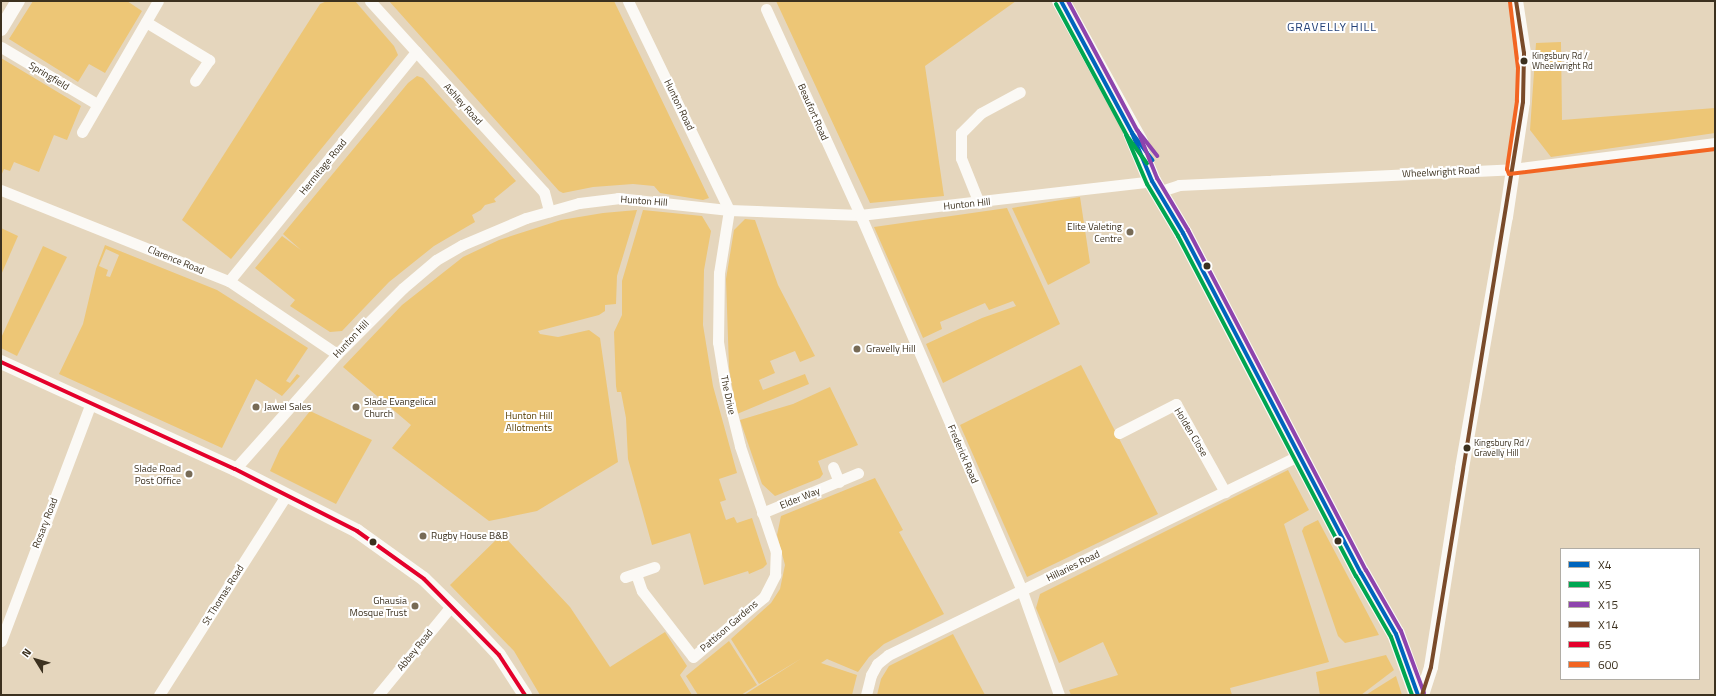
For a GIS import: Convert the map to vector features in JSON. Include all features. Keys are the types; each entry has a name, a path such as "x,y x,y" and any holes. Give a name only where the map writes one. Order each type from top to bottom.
{"main road":[{"path":"1061,1 1132,133 1149,154 1160,185 1178,210 1183,233 1396,634 1418,695"}],"street":[{"path":"1,29 18,1"},
{"path":"82,132 158,1"},
{"name":"Ashley Road","path":"370,1 544,192 550,211"},
{"name":"Hunton Road","path":"628,1 729,210"},
{"path":"1422,695 1431,667 1462,468 1523,102 1524,68 1516,1"},
{"name":"Beaufort Road","path":"766,9 860,215"},
{"path":"146,22 209,60 195,81"},
{"name":"Springfield","path":"1,47 97,104"},
{"name":"Hermitage Road","path":"230,281 416,52"},
{"path":"979,203 961,158 961,133 980,113 1020,92"},
{"name":"Wheelwright Road","path":"1160,185 1187,185 1513,169 1715,143"},
{"name":"Hunton Hill","path":"235,469 337,354 398,292 436,260 462,245 496,230 550,211 618,198 729,210 860,215 1160,185"},
{"name":"Clarence Road","path":"1,190 230,281 337,354"},
{"name":"The Drive","path":"729,210 719,272 718,342 725,385 740,446 776,552 775,575"},
{"name":"Frederick Road","path":"860,215 1022,591 1059,695"},
{"path":"1,362 90,405 235,469 287,494 356,531 424,579 499,654 525,695"},
{"name":"Holden Close","path":"1119,433 1176,404 1225,492"},
{"name":"Rosary Road","path":"1,641 90,405"},
{"name":"Hillaries Road","path":"866,695 871,674 877,664 888,655 996,604 1300,455"},
{"path":"833,467 839,482"},
{"name":"Elder Way","path":"762,513 858,474"},
{"name":"St Thomas Road","path":"159,695 287,494"},
{"name":"Pattison Gardens","path":"654,567 630,576 693,656 764,597 775,575"},
{"name":"Abbey Road","path":"378,695 451,606"}],"green space":[{"path":"33,1 127,1 142,11 105,73 89,64 78,82 9,39"},
{"path":"327,1 355,1 394,46 398,55 231,259 182,220 320,4"},
{"path":"389,1 614,1 709,198 703,200 660,193 654,186 633,184 593,187 563,193 559,191"},
{"path":"776,1 1016,1 925,66 944,196 870,203"},
{"path":"1561,42 1562,120 1715,108 1715,133 1551,157 1530,130 1536,43"},
{"path":"1,58 81,106 67,140 54,135 39,172 14,162 10,171 4,169 1,176"},
{"path":"417,76 423,78 516,181 494,199 496,202 485,205 481,210 472,215 475,222 434,246 389,282 342,331 330,332 290,306 295,300 255,268 282,236 301,250 283,234 408,83"},
{"path":"1080,197 1090,263 1048,285 1012,208"},
{"path":"1007,208 1060,324 943,383 926,344 982,318 1016,306 1013,301 989,310 985,303 940,322 942,329 923,338 874,227"},
{"name":"Hunton Hill Allotments","path":"637,210 617,276 616,304 605,305 605,311 599,315 538,331 540,334 558,337 589,330 600,338 618,462 537,511 489,521 392,448 411,425 343,367 402,305 463,257 499,240 561,220 603,213"},
{"path":"643,210 702,216 711,231 704,270 703,325 713,386 737,473 719,479 726,500 720,502 726,520 734,517 737,523 752,518 767,564 763,568 749,574 748,571 704,585 690,533 652,545 628,459 626,418 621,392 617,392 616,386 614,332 622,315 622,281"},
{"path":"745,219 755,220 778,285 815,356 800,362 795,351 770,361 775,373 759,380 763,390 805,374 809,384 737,414 729,368 726,279 734,230"},
{"path":"1,228 18,236 1,275"},
{"path":"105,245 217,290 308,348 286,381 290,383 297,374 300,376 282,396 256,379 222,448 59,374 83,324 96,269","holes":["106,249 119,255 110,277 106,276 108,270 99,266"]},
{"path":"43,246 67,257 17,356 1,348 1,338"},
{"path":"1081,365 1158,514 1027,577 960,425"},
{"path":"830,387 858,445 818,461 823,474 820,478 775,496 762,484 740,420 793,404"},
{"path":"310,411 372,440 336,504 270,471 280,449"},
{"path":"1288,470 1309,510 1284,524 1329,662 1230,688 1232,695 1071,695 1069,690 1118,675 1103,642 1059,663 1036,608 1040,594"},
{"path":"875,478 903,530 899,532 944,614 884,644 869,657 858,672 827,659 821,663 857,675 852,695 744,695 802,658 759,684 731,639 771,603 780,589 785,565 777,535 781,516"},
{"path":"1318,520 1379,635 1345,643 1338,636 1302,531 1304,527"},
{"path":"502,534 570,607 610,667 665,632 687,666 680,675 692,695 540,695 514,651 450,585"},
{"path":"953,634 985,695 877,695 881,679 889,666"},
{"path":"729,641 757,685 741,695 698,695 686,676"},
{"path":"1386,655 1394,670 1361,695 1320,695 1316,672"},
{"path":"1396,676 1402,695 1366,695 1372,691"}],"transit line":[{"name":"X4","path":"1061,1 1132,133 1152,160"},
{"name":"X15","path":"1068,1 1137,130 1157,156"},
{"name":"X14","path":"1422,695 1431,667 1523,102 1524,53 1516,1"},
{"name":"600","path":"1510,2 1518,68 1517,101 1507,169 1509,174 1715,149"},
{"name":"X5","path":"1056,4 1127,136 1147,164"},
{"name":"X15","path":"1138,131 1157,178 1188,230 1366,570 1401,631 1424,693"},
{"name":"X4","path":"1132,133 1152,181 1183,233 1361,573 1396,634 1418,695"},
{"name":"X5","path":"1126,135 1147,184 1178,236 1356,576 1391,637 1412,695"},
{"name":"65","path":"1,362 235,469 357,531 424,579 499,655 525,695"}],"place":[{"name":"Kingsbury Rd / Wheelwright Rd","path":"1524,61"},
{"name":"Elite Valeting Centre","path":"1130,232"},
{"name":"Gravelly Hill","path":"857,349"},
{"name":"Jawel Sales","path":"256,407"},
{"name":"Slade Evangelical Church","path":"356,407"},
{"name":"Kingsbury Rd / Gravelly Hill","path":"1467,448"},
{"name":"Slade Road Post Office","path":"189,474"},
{"name":"Rugby House B&B","path":"423,536"},
{"name":"Ghausia Mosque Trust","path":"415,606"}],"district":[{"name":"GRAVELLY HILL","path":"1332,27"}]}
